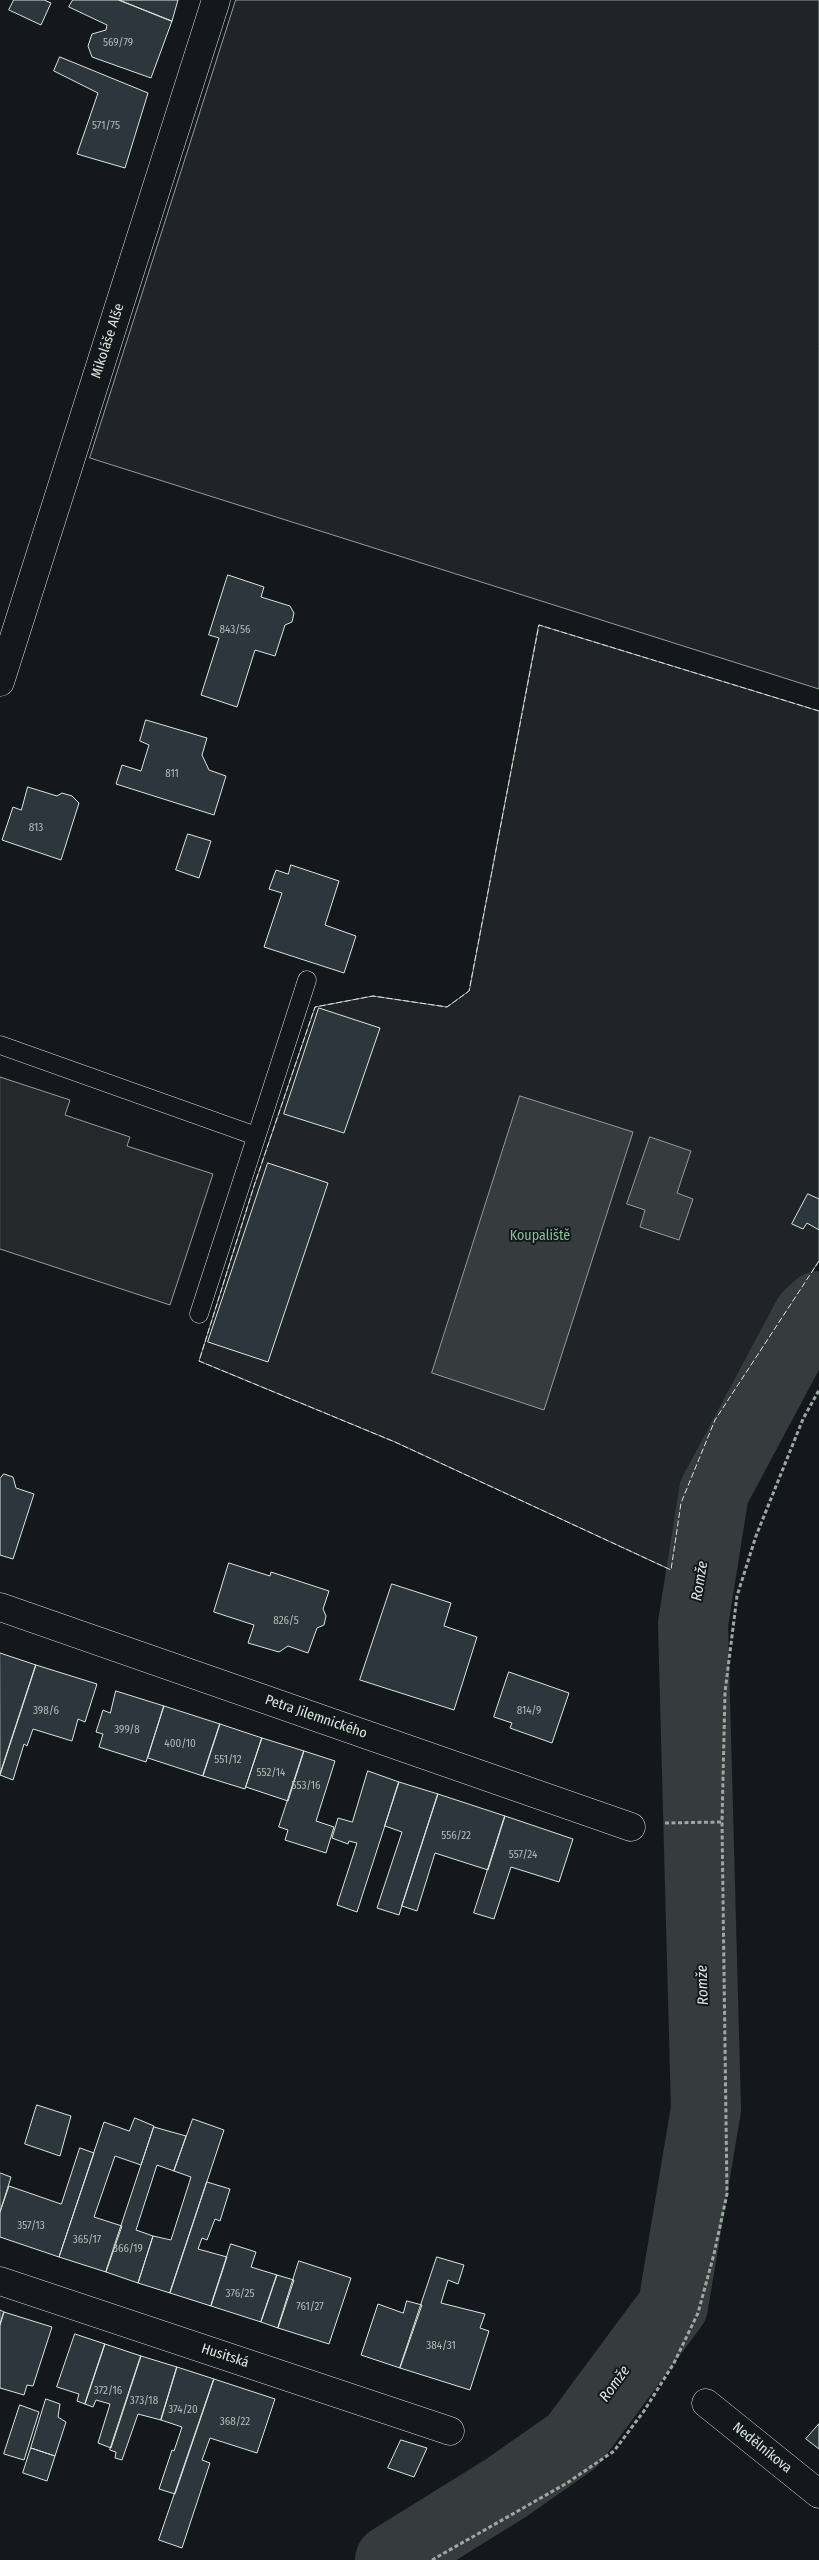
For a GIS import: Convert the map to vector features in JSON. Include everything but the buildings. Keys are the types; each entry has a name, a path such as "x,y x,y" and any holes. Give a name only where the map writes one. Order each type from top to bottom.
{"street":[{"name":"Mikoláše Alše","path":"0,682 216,0"},
{"name":"Petra Jilemnického","path":"0,1607 632,1828"},
{"name":"Husitská","path":"0,2281 450,2431"},
{"name":"Nedělníkova","path":"706,2403 819,2494"}],"lane":[{"path":"199,1314 307,980"},
{"path":"0,1045 256,1136"}],"path":[{"path":"432,2560 558,2488 614,2451 644,2410 674,2363 698,2313 727,2194 722,1822 725,1692 737,1596 759,1527 803,1419 819,1390"},
{"path":"661,1824 722,1822"}],"green space":[{"path":"236,0 819,0 819,689 90,458"},
{"name":"Koupaliště","path":"539,625 819,711 819,1261 715,1420 681,1503 671,1570 395,1442 199,1361 254,1186 315,1007 373,996 447,1007 469,991"}],"shaded area":[{"path":"0,1077 70,1100 65,1115 130,1137 127,1146 213,1174 170,1305 0,1249"},
{"path":"520,1096 633,1132 544,1410 432,1373"},
{"path":"650,1137 691,1151 677,1193 693,1199 679,1240 640,1227 645,1210 627,1204"}],"waterway":[{"name":"Romže","path":"390,2560 506,2488 573,2441 673,2306 706,2109 693,1624 714,1492 808,1316 819,1306"}],"fence":[{"path":"819,711 539,625 469,991 447,1007 373,996 315,1007 254,1186 199,1361 395,1442 671,1570 681,1503 715,1420 819,1261"}]}
